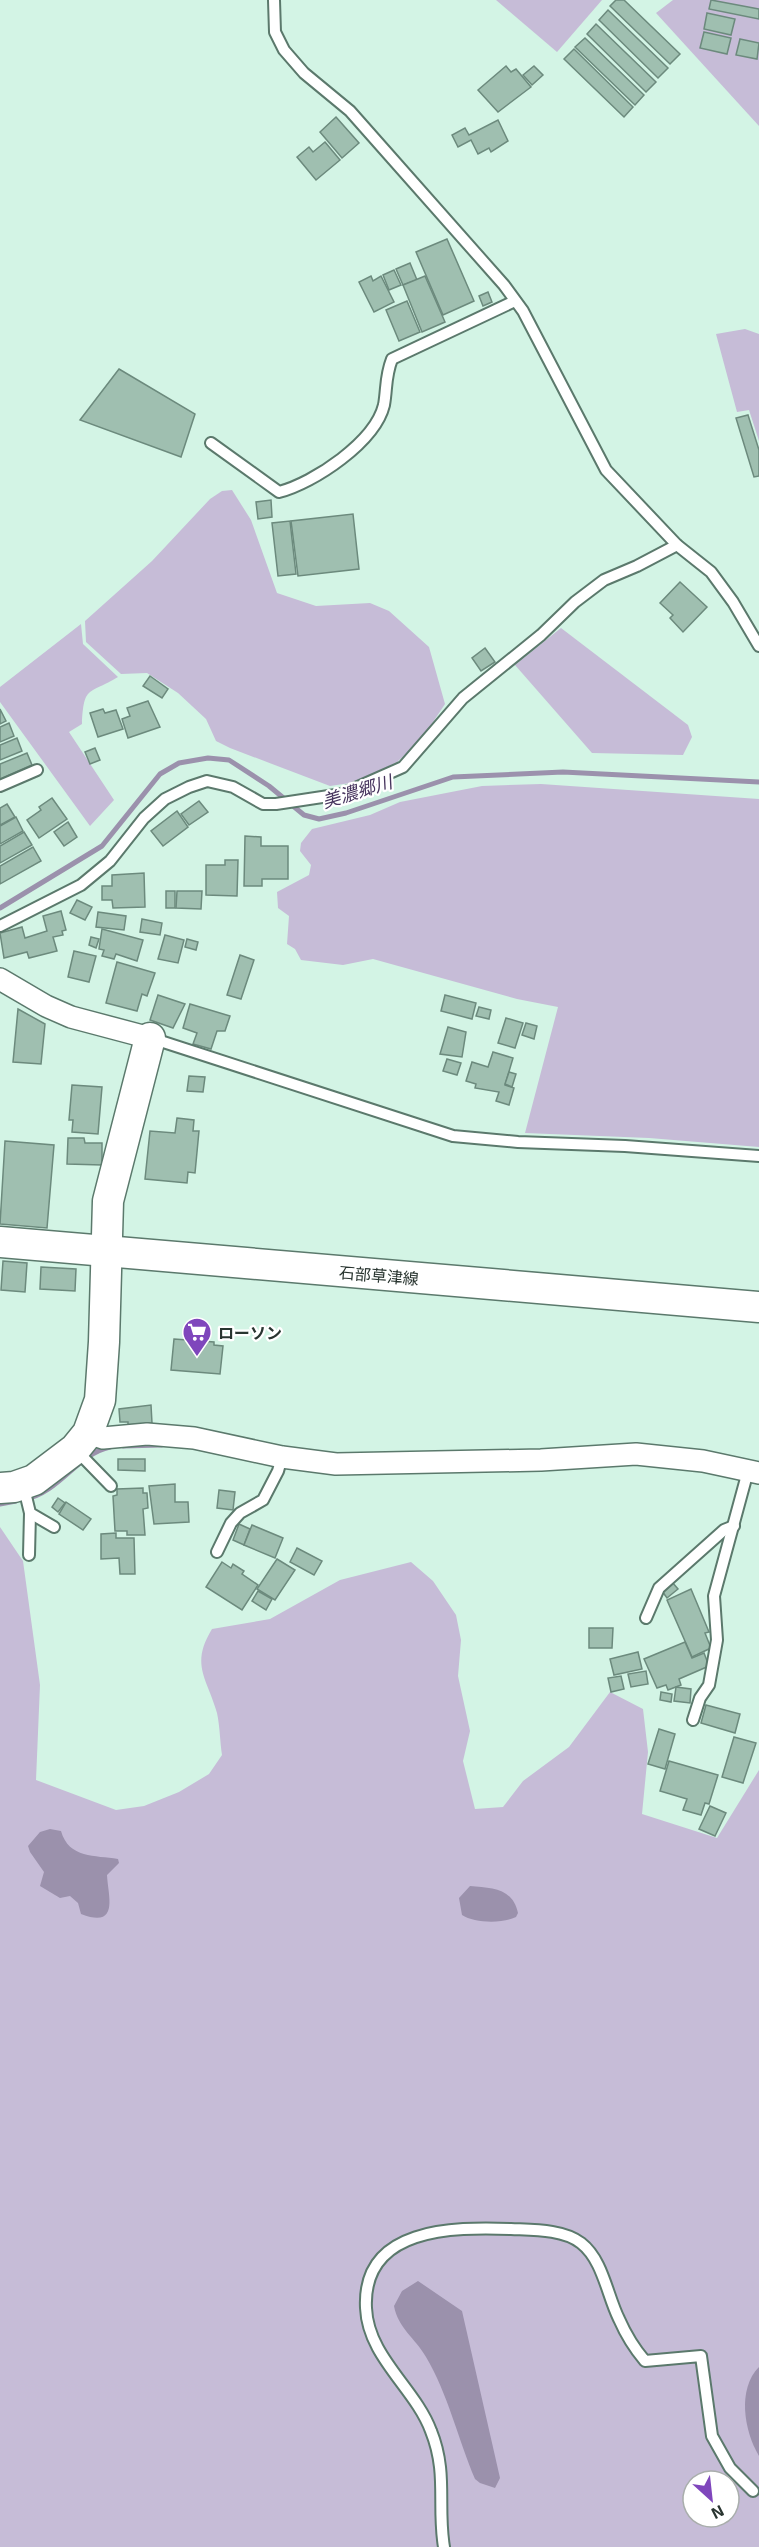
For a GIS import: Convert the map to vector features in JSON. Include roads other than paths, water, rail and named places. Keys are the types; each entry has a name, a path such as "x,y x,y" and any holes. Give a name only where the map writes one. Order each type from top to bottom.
{"main road":[{"path":"21,1497 34,1480 84,1450 100,1400 108,1252 108,1201 150,1038"},
{"name":"石部草津線","path":"0,1242 759,1307"}],"street":[{"path":"0,979 46,1006 71,1017 150,1038"},
{"path":"84,1450 103,1438 147,1434 194,1438 280,1463 541,1460 636,1454 703,1461 750,1475"}],"lane":[{"path":"274,0 275,32 284,50 304,73 350,111 455,228 515,301 606,470 676,546 711,572 733,602 759,646"},
{"path":"211,443 279,492 298,487 332,468 377,422 384,404 385,377 392,359 515,301"},
{"path":"0,926 81,885 110,861 144,818 165,799 189,787 207,781 233,787 262,804 276,804 342,794 403,767 463,698 541,635 574,602 604,580 676,546"},
{"path":"0,786 38,770"},
{"path":"150,1038 453,1136 759,1156"},
{"path":"84,1450 111,1486"},
{"path":"217,1552 222,1536 231,1523 240,1513 263,1500 280,1463"},
{"path":"693,1719 700,1698 709,1685 717,1640 714,1596 750,1475"},
{"path":"21,1497 54,1527"},
{"path":"21,1497 29,1555"},
{"path":"646,1618 659,1588 724,1530 734,1526"},
{"path":"444,2547 441,2456 430,2428 413,2397 380,2353 369,2330 366,2309 366,2291 371,2274 382,2258 402,2242 428,2231 466,2227 524,2229 565,2235 580,2242 600,2271 618,2319 632,2345 645,2361 701,2356 712,2436 730,2468 753,2491"}],"waterway":[{"name":"美濃郷川","path":"0,908 102,846 160,774 179,763 208,758 229,760 269,786 304,815 319,819 346,813 453,777 563,772 759,782"},
{"path":"123,1446 161,1445"},
{"path":"25,1499 48,1489 88,1457 110,1447"},
{"path":"0,1504 16,1501"}],"place":[{"name":"ローソン","path":"197,1358"}]}
